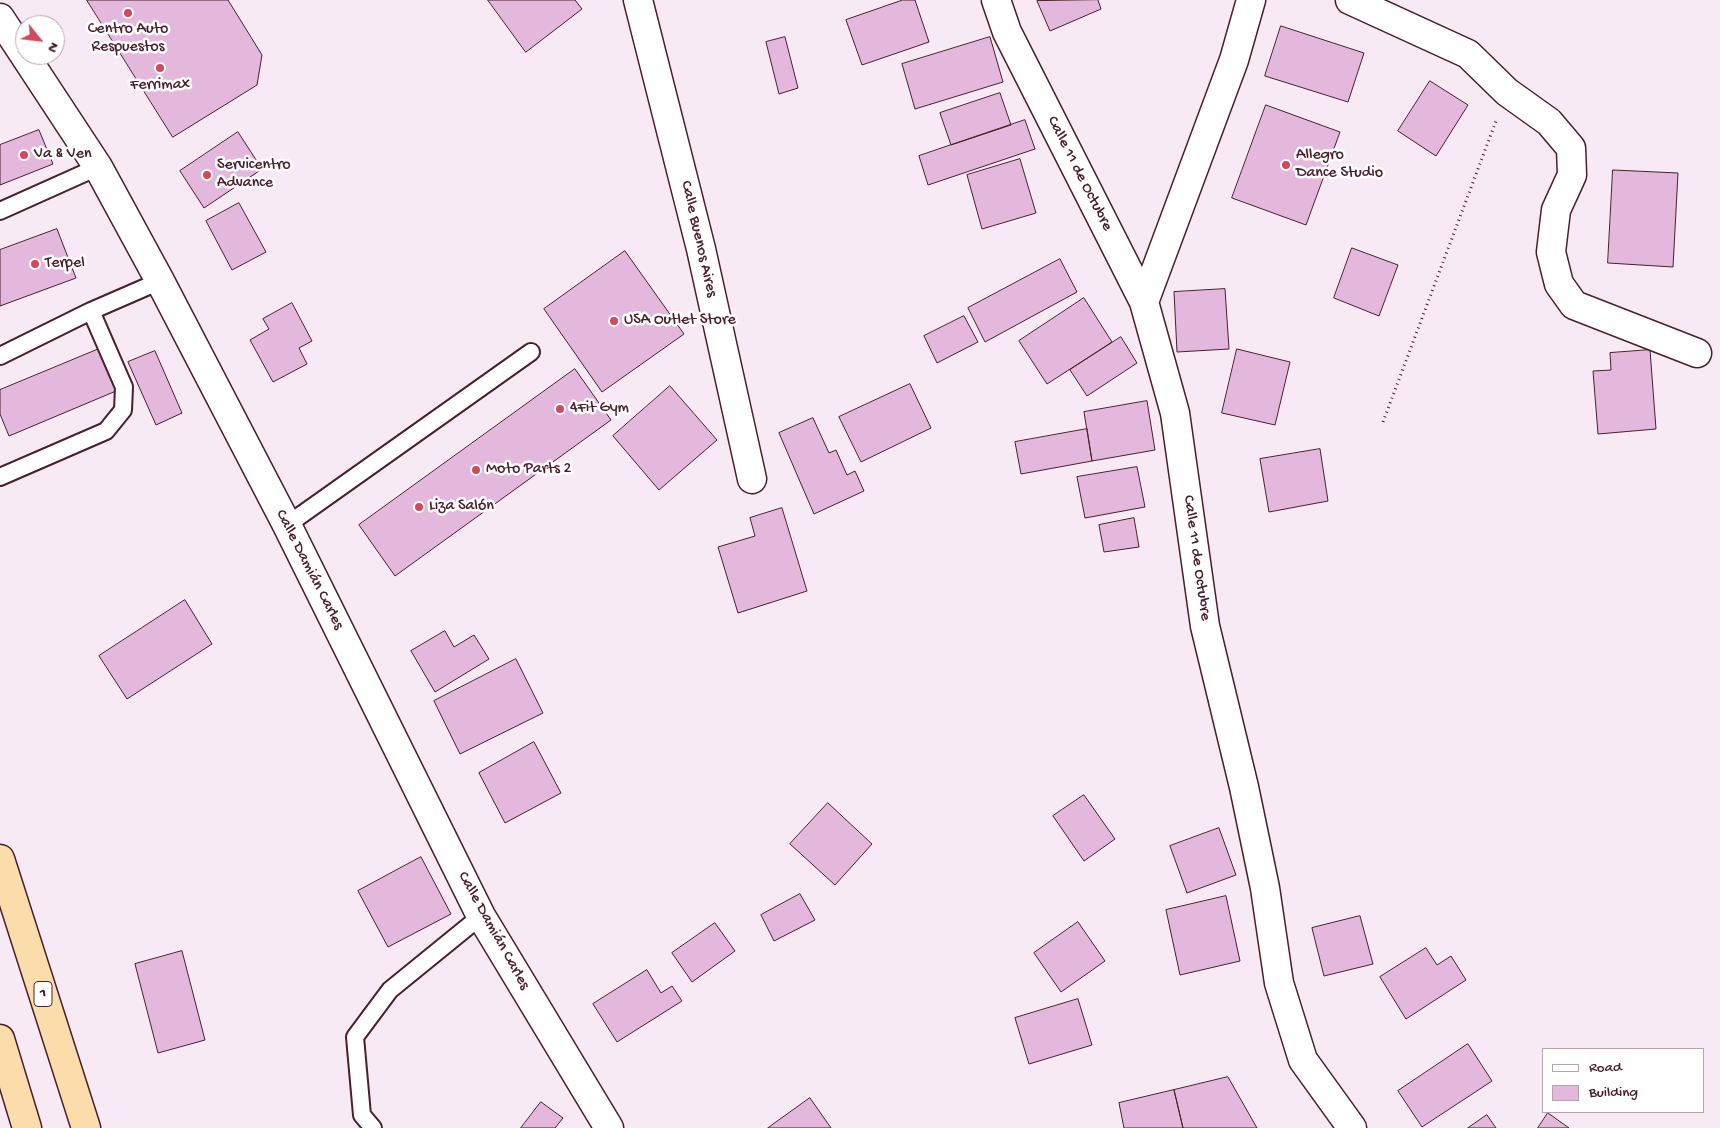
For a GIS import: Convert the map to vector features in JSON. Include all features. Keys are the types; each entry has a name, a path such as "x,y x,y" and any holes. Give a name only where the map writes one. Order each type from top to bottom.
{"highway":[{"name":"1","path":"0,859 86,1128"},
{"path":"0,1039 27,1128"}],"street":[{"name":"Calle Buenos Aires","path":"638,0 701,249 752,479"},
{"name":"Calle 11 de Octubre","path":"996,0 1006,32 1144,302 1176,413 1205,626 1262,870 1278,982 1302,1060 1352,1128"},
{"path":"1144,302 1234,60 1251,0"},
{"path":"1350,0 1468,54 1507,92 1550,122 1571,148 1572,175 1556,210 1551,252 1559,284 1574,304 1697,354"},
{"name":"Calle Damián Carles","path":"0,18 98,167 160,281 287,525 481,916 609,1128"}],"lane":[{"path":"0,211 98,167"},
{"path":"0,356 91,311 160,281"},
{"path":"0,477 106,431 123,410 124,387 91,311"},
{"path":"287,525 531,352"},
{"path":"373,1128 362,1115 355,1037 390,990 481,916"}],"path":[{"path":"1383,422 1507,92"}],"building":[{"path":"87,0 228,0 262,55 257,85 173,137"},
{"path":"488,0 575,0 582,9 526,52"},
{"path":"903,0 915,0 929,42 862,65 846,20"},
{"path":"1098,0 1101,9 1050,31 1037,1"},
{"path":"1281,26 1364,53 1348,102 1265,76"},
{"path":"785,37 798,88 779,94 766,42"},
{"path":"990,37 1003,82 915,109 902,64"},
{"path":"1430,81 1468,105 1436,156 1398,131"},
{"path":"1000,93 1011,125 951,145 940,113"},
{"name":"Allegro Dance Studio","path":"1266,105 1340,132 1306,225 1232,198"},
{"path":"1025,120 1035,149 928,185 919,156"},
{"name":"Va & Ven","path":"39,130 53,164 0,185 0,145"},
{"path":"238,132 262,169 204,208 180,171"},
{"path":"1020,159 1036,213 982,229 967,175"},
{"path":"1613,170 1678,173 1673,267 1608,263"},
{"path":"239,203 266,252 232,270 206,221"},
{"name":"Terpel","path":"57,229 76,278 0,306 0,250"},
{"path":"1352,248 1398,265 1379,316 1334,298"},
{"name":"USA Outlet Store","path":"625,251 684,334 602,392 544,309"},
{"path":"1060,259 1077,292 985,342 968,308"},
{"path":"1225,289 1229,349 1177,352 1174,292"},
{"path":"1084,298 1112,342 1047,384 1019,341"},
{"path":"292,303 312,341 299,348 307,364 273,382 250,340 269,329 263,319"},
{"path":"964,316 978,342 937,363 924,336"},
{"path":"1121,337 1137,363 1087,396 1070,370"},
{"path":"99,349 116,391 9,436 0,414 0,390"},
{"path":"1237,349 1290,362 1275,425 1222,413"},
{"path":"1650,350 1656,429 1598,434 1593,371 1611,370 1610,353"},
{"path":"155,351 182,413 156,425 128,362"},
{"path":"575,369 611,420 395,576 359,525"},
{"path":"910,384 931,428 861,462 839,417"},
{"path":"670,386 717,440 659,490 613,436"},
{"path":"1147,401 1155,450 1092,461 1084,412"},
{"path":"813,418 829,453 836,450 847,475 855,471 864,491 814,514 779,433"},
{"path":"1087,429 1092,461 1021,474 1015,442"},
{"path":"1320,449 1328,501 1269,512 1260,459"},
{"path":"1137,467 1145,507 1085,518 1077,477"},
{"path":"782,508 807,591 738,613 718,547 755,536 750,518"},
{"path":"1134,518 1139,547 1104,552 1099,525"},
{"path":"185,600 212,644 127,699 99,656"},
{"path":"445,631 454,647 474,635 489,659 435,692 411,651"},
{"path":"516,659 543,713 460,754 434,701"},
{"path":"534,742 561,793 505,823 479,773"},
{"path":"1084,795 1115,839 1084,861 1053,816"},
{"path":"828,803 872,844 835,885 790,844"},
{"path":"1219,828 1236,875 1187,893 1170,846"},
{"path":"421,857 451,914 388,947 358,891"},
{"path":"800,894 815,920 774,941 761,915"},
{"path":"1226,896 1240,961 1180,975 1166,910"},
{"path":"1360,916 1373,964 1324,976 1312,928"},
{"path":"1078,922 1105,961 1061,992 1034,953"},
{"path":"715,923 735,951 692,982 672,953"},
{"path":"1426,948 1437,965 1451,956 1466,980 1406,1019 1380,977"},
{"path":"182,951 205,1040 158,1053 135,964"},
{"path":"647,970 661,993 672,986 682,1001 617,1042 593,1004"},
{"path":"1078,999 1092,1045 1029,1064 1015,1018"},
{"path":"1468,1044 1492,1081 1422,1127 1398,1091"},
{"path":"1228,1077 1257,1128 1183,1128 1174,1090"},
{"path":"1174,1090 1183,1128 1124,1128 1119,1103"},
{"path":"810,1098 831,1128 768,1128"},
{"path":"541,1102 563,1118 555,1128 521,1128"},
{"path":"1548,1113 1569,1128 1538,1128"},
{"path":"1487,1115 1496,1128 1468,1128"}],"place":[{"name":"Centro Auto Respuestos","path":"128,13"},
{"name":"Ferrimax","path":"160,68"},
{"name":"Va & Ven","path":"24,155"},
{"name":"Allegro Dance Studio","path":"1286,165"},
{"name":"Servicentro Advance","path":"207,175"},
{"name":"Terpel","path":"35,264"},
{"name":"USA Outlet Store","path":"614,321"},
{"name":"4Fit Gym","path":"560,409"},
{"name":"Moto Parts 2","path":"476,470"},
{"name":"Liza Salón","path":"419,507"}]}
